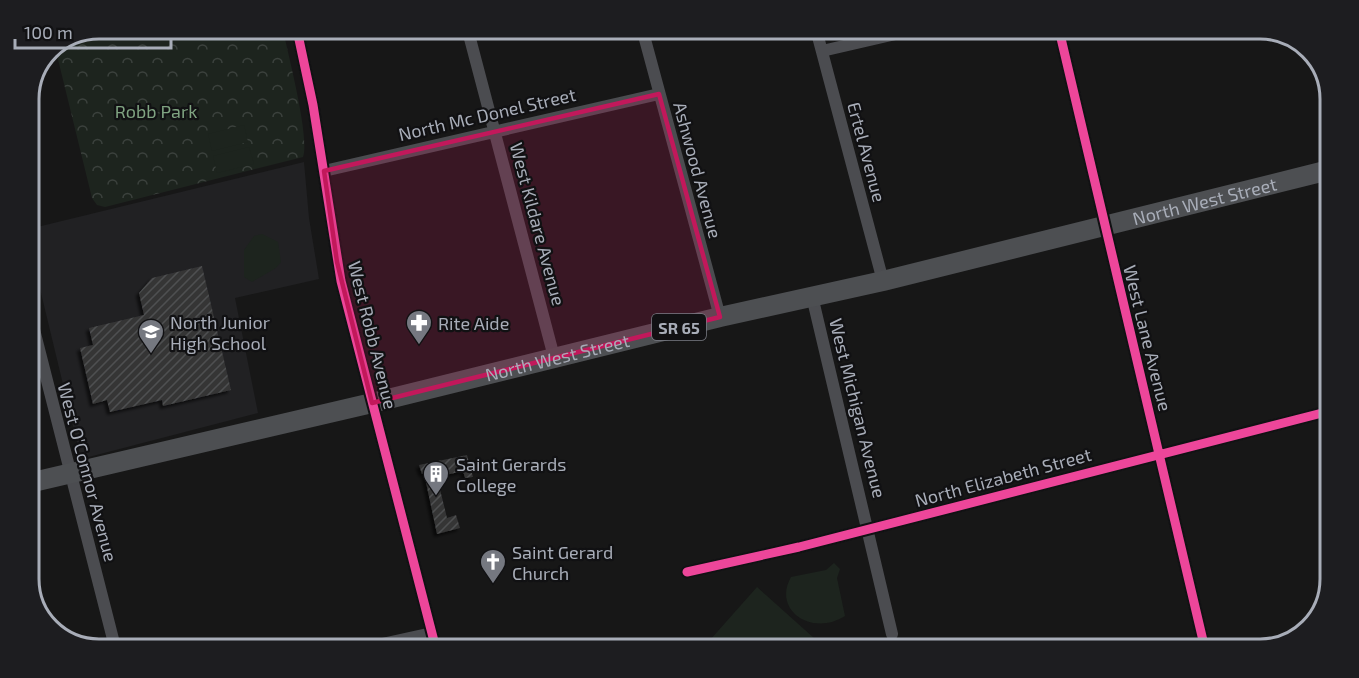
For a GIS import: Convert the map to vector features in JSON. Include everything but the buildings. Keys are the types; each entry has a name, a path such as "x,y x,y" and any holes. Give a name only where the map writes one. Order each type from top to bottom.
{"main road":[{"name":"North West Street","path":"39,481 372,403 720,317 883,281 1320,172"}],"street":[{"name":"West Robb Avenue","path":"299,39 324,171 341,281 433,639"},
{"name":"West Kildare Avenue","path":"470,39 554,357"},
{"name":"Ashwood Avenue","path":"645,39 720,317"},
{"name":"Ertel Avenue","path":"819,39 883,281"},
{"path":"822,51 874,39"},
{"name":"West Lane Avenue","path":"1061,39 1203,639"},
{"name":"North Mc Donel Street","path":"324,171 494,130 659,94"},
{"name":"West Michigan Avenue","path":"812,296 869,529 892,634"},
{"name":"West O'Connor Avenue","path":"39,350 113,639"},
{"name":"North Elizabeth Street","path":"687,572 869,529 1320,413"}],"highlighted area":[{"path":"659,94 720,317 372,403 337,262 324,171"}],"shaded area":[{"name":"North Junior High School","path":"304,162 309,218 319,279 235,298 258,413 81,459 39,285 39,227"}],"green space":[{"name":"Robb Park","path":"99,39 285,39 304,133 303,157 105,207 97,205 92,198 57,57 66,49 87,40"},
{"path":"244,125 248,142 212,151 208,134"},
{"path":"249,147 254,164 217,173 213,156"},
{"path":"262,234 278,242 281,262 276,268 252,282 244,277 244,250 254,236"},
{"path":"834,563 840,569 837,578 845,616 832,622 820,623 808,622 798,617 787,600 787,589 791,577 826,570"},
{"path":"757,587 815,639 711,639"}],"cycle path":[{"path":"299,39 313,105 341,281 433,639"},
{"path":"1061,39 1203,639"},
{"path":"687,572 799,547 1320,414"}],"place":[{"name":"Rite Aide","path":"419,346"},
{"name":"North Junior High School","path":"151,355"},
{"name":"Saint Gerards College","path":"436,497"},
{"name":"Saint Gerard Church","path":"493,585"}]}
